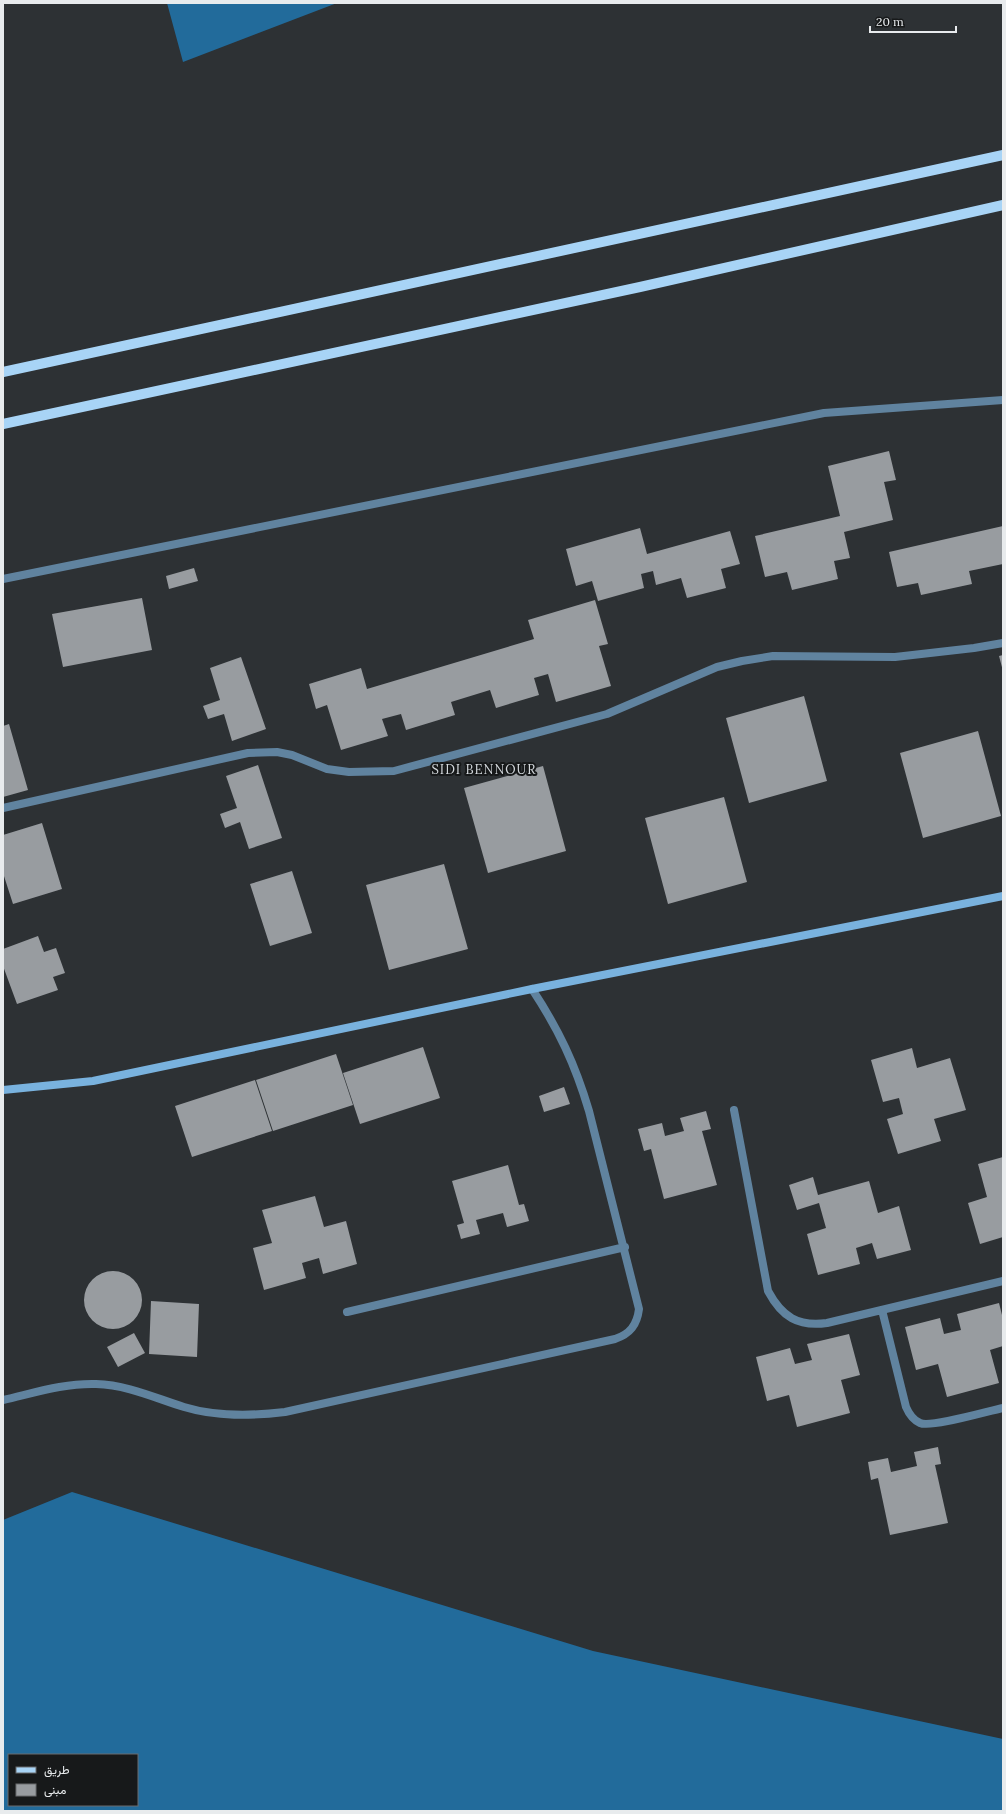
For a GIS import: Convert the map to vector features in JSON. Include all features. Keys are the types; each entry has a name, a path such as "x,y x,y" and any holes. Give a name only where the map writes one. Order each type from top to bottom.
{"main road":[{"path":"3,372 1003,155"},
{"path":"3,424 633,288 1003,205"}],"street":[{"path":"3,579 824,413 1003,400"},
{"path":"3,808 248,753 263,751 292,755 327,769 364,773 394,771 606,714 717,667 742,661 773,656 895,657 1003,643"},
{"path":"3,1090 93,1081 532,989 1003,896"},
{"path":"3,1400 51,1387 74,1384 96,1384 119,1386 140,1391 185,1407 209,1413 260,1415 284,1412 615,1339 630,1332 638,1317 639,1309 580,1081 568,1051 552,1019 532,989"},
{"path":"734,1110 768,1291 782,1312 792,1319 815,1325 827,1323 1003,1281"},
{"path":"347,1312 624,1247"},
{"path":"882,1310 906,1407 914,1419 920,1423 934,1424 1003,1408"}],"shaded area":[{"path":"167,3 337,3 183,62"},
{"path":"72,1492 593,1651 1003,1739 1003,1811 3,1811 3,1520"}],"building":[{"path":"889,451 896,480 884,482 893,520 844,532 850,558 834,561 838,579 792,590 787,572 765,577 755,536 840,516 828,466"},
{"path":"1003,526 1003,564 969,571 972,584 921,595 918,583 897,587 889,552"},
{"path":"640,528 647,554 730,531 740,564 721,569 726,588 687,598 681,578 656,585 653,571 641,574 644,588 598,601 592,581 576,586 566,549"},
{"path":"194,568 198,581 169,589 166,576"},
{"path":"142,598 152,650 63,667 52,614"},
{"path":"595,600 608,644 599,646 611,686 556,702 548,674 534,678 539,695 496,708 490,690 451,702 455,715 406,730 401,714 382,719 388,736 341,750 327,705 316,709 309,684 361,668 367,689 534,639 528,620"},
{"path":"1003,655 1003,671 999,656"},
{"path":"241,657 266,729 232,741 224,714 208,719 203,706 220,700 210,668"},
{"path":"804,696 827,781 749,803 726,718"},
{"path":"9,724 28,790 3,797 3,726"},
{"path":"978,731 1001,816 923,838 900,753"},
{"path":"258,765 282,838 249,849 240,822 225,828 220,814 237,808 226,776"},
{"path":"543,766 566,851 488,873 464,788"},
{"path":"724,797 747,882 668,904 645,818"},
{"path":"42,823 62,889 13,904 3,873 3,835"},
{"path":"444,864 468,949 389,970 366,885"},
{"path":"292,871 312,933 270,946 250,884"},
{"path":"38,936 44,952 56,948 65,973 53,977 58,990 17,1004 3,966 3,949"},
{"path":"423,1047 440,1098 360,1124 343,1073"},
{"path":"912,1048 917,1068 950,1058 966,1110 934,1119 941,1141 898,1154 887,1119 903,1114 899,1098 883,1102 871,1060"},
{"path":"336,1054 353,1105 273,1131 256,1080"},
{"path":"255,1080 272,1131 192,1157 175,1106"},
{"path":"564,1087 570,1104 544,1112 539,1096"},
{"path":"706,1111 711,1129 702,1131 717,1185 664,1199 651,1149 644,1151 638,1129 662,1123 665,1136 684,1131 680,1118"},
{"path":"1003,1157 1003,1237 980,1244 968,1203 987,1197 978,1164"},
{"path":"508,1165 519,1205 524,1204 529,1221 507,1227 503,1213 476,1220 480,1234 461,1239 457,1225 464,1223 452,1181"},
{"path":"813,1177 818,1195 869,1181 878,1213 899,1206 911,1250 877,1259 872,1243 856,1248 860,1264 818,1275 807,1234 826,1228 819,1203 797,1210 789,1185"},
{"path":"315,1196 324,1227 346,1221 357,1264 323,1274 319,1258 302,1263 306,1278 264,1290 253,1248 272,1243 262,1210"},
{"path":"107,1271 119,1271 134,1279 142,1294 142,1306 134,1321 119,1329 107,1329 92,1321 84,1306 84,1294 92,1279"},
{"path":"151,1301 199,1304 197,1357 149,1354"},
{"path":"999,1303 1003,1319 1003,1346 990,1350 999,1383 947,1397 938,1364 916,1370 905,1327 940,1318 944,1334 961,1330 957,1314"},
{"path":"134,1333 145,1353 118,1367 107,1347"},
{"path":"849,1334 860,1375 841,1380 850,1413 797,1427 789,1395 767,1401 756,1357 790,1348 795,1364 812,1360 807,1344"},
{"path":"938,1447 941,1464 935,1465 948,1523 890,1535 878,1478 871,1480 868,1462 888,1458 891,1472 917,1466 914,1452"}],"district":[{"name":"SIDI BENNOUR","path":"484,769"}]}
